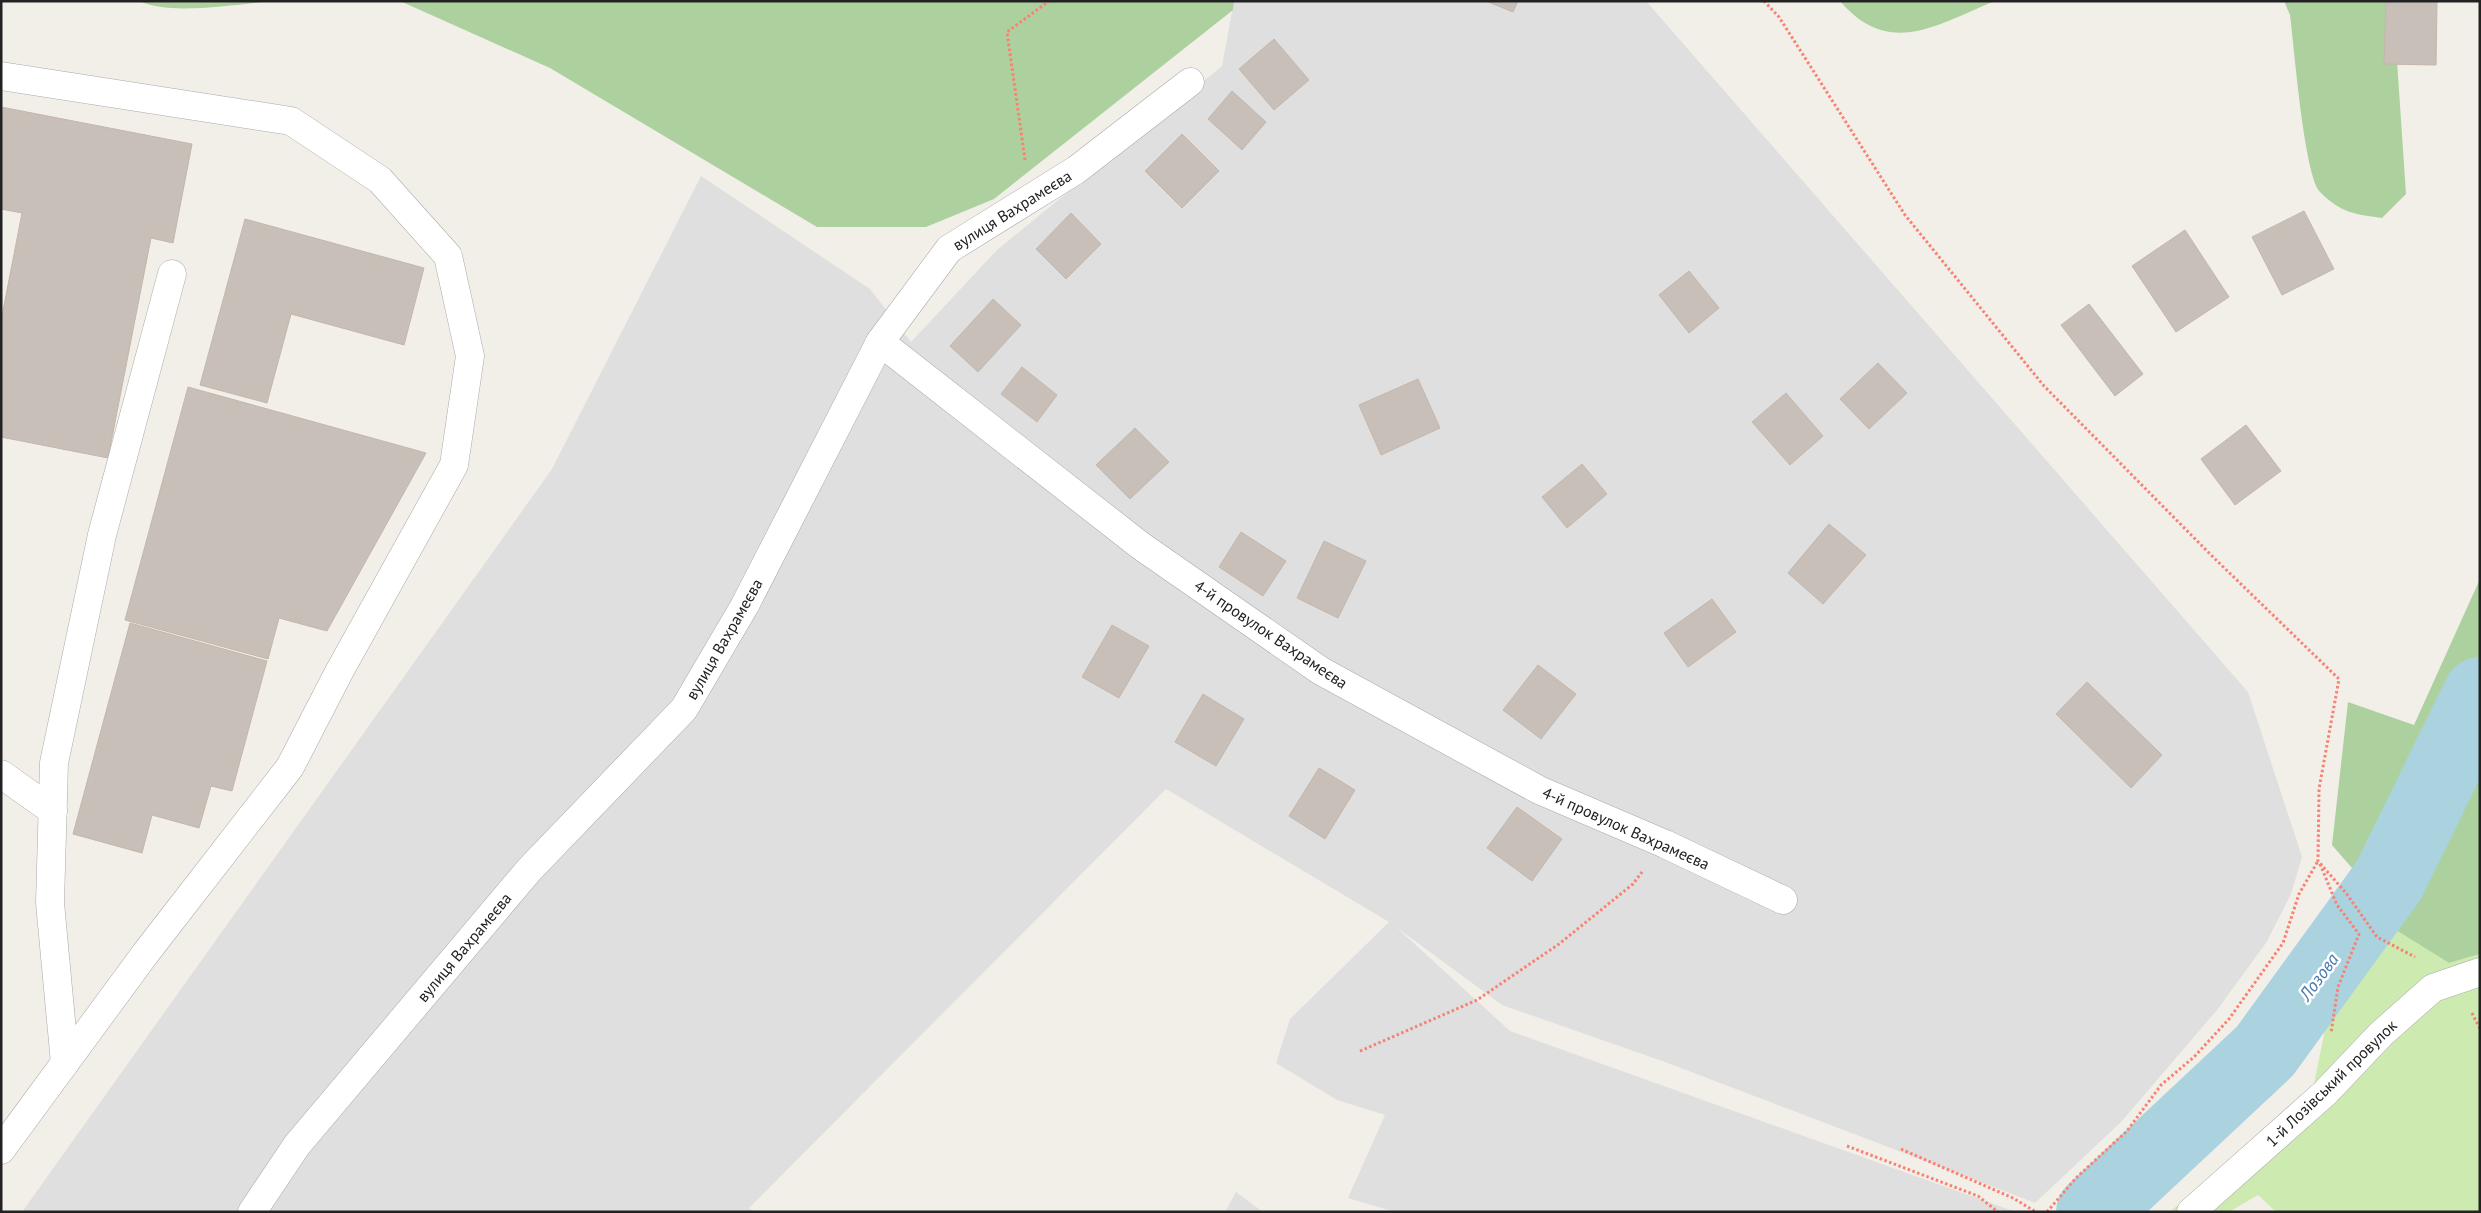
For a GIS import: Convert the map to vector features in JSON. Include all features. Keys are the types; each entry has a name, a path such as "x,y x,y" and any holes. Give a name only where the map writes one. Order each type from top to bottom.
{"street":[{"path":"1,76 291,121 380,180 448,256 470,356 454,465 339,672 290,767 145,954 1,1150"},
{"name":"вулиця Вахрамеєва","path":"252,1212 297,1145 529,870 684,709 745,605 880,342 949,249 1076,170 1190,82"},
{"path":"65,1063 50,903 54,763 102,535 172,274"},
{"name":"4-й провулок Вахрамеєва","path":"880,342 1141,546 1321,671 1539,790 1665,844 1783,900"},
{"path":"1,774 53,811"},
{"name":"1-й Лозівський провулок","path":"2192,1212 2326,1093 2381,1034 2433,988 2480,972"}],"path":[{"path":"1030,198 1007,32 1049,1"},
{"path":"1764,1 1779,17 1906,215 2044,386 2213,558 2338,680 2319,789 2318,861 2337,905 2359,934 2338,987 2330,1036"},
{"path":"1360,1051 1476,1000 1559,944 1633,884 1665,844"},
{"path":"2318,861 2346,893 2377,937"},
{"path":"2047,1212 2076,1178 2127,1131 2161,1085 2194,1057 2230,1019 2283,943 2299,894 2318,861"},
{"path":"1847,1146 1978,1196 1998,1212"},
{"path":"1901,1150 2013,1198 2036,1212"}],"shaded area":[{"path":"1234,1 1646,1 2248,692 2302,857 2291,894 2266,943 2217,1010 2121,1122 2035,1203 1665,1062 1502,1005 1396,927 1510,1031 2016,1212 1395,1212 1348,1198 1385,1115 1337,1100 1276,1063 1290,1019 1389,922 1166,789 749,1208 754,1212 22,1212 552,469 701,176 870,289 911,342 997,250 1222,66"},
{"path":"1236,1192 1263,1212 1225,1212"}],"green space":[{"path":"140,1 272,1 204,8 168,8"},
{"path":"400,1 1234,1 1233,10 994,199 926,227 817,227 550,68"},
{"path":"1840,1 1995,1 1934,26 1896,33 1877,29 1858,19"},
{"path":"2284,1 2393,1 2406,194 2382,218 2356,214 2341,208 2320,192 2314,181 2305,136 2290,15"},
{"path":"2480,579 2480,954 2449,963 2383,922 2365,883 2332,845 2348,702 2414,725"},
{"path":"2383,922 2449,963 2480,954 2480,1212 2276,1212 2258,1195 2229,1212 2170,1212 2314,1084 2337,970"}],"building":[{"path":"1486,1 1518,1 1513,12"},
{"path":"2386,1 2437,1 2436,65 2384,64"},
{"path":"1274,39 1309,80 1274,110 1239,69"},
{"path":"1232,91 1266,122 1242,150 1208,119"},
{"path":"1,107 192,144 173,243 151,238 108,458 1,437 1,321 22,213 1,209"},
{"path":"1182,134 1219,171 1182,208 1145,171"},
{"path":"2304,211 2334,269 2282,295 2252,237"},
{"path":"1071,213 1101,244 1066,279 1036,249"},
{"path":"245,219 424,268 404,345 291,314 267,403 200,385"},
{"path":"2185,230 2229,297 2176,332 2132,266"},
{"path":"1689,271 1719,308 1689,333 1659,295"},
{"path":"993,299 1021,325 978,372 950,346"},
{"path":"2089,304 2143,374 2115,396 2061,325"},
{"path":"1878,363 1907,393 1869,429 1840,399"},
{"path":"1022,367 1057,395 1037,422 1001,394"},
{"path":"1418,379 1440,428 1381,455 1359,405"},
{"path":"188,387 426,453 327,631 279,618 268,659 125,620"},
{"path":"1786,393 1823,436 1790,465 1752,422"},
{"path":"2246,425 2281,471 2235,505 2201,459"},
{"path":"1135,428 1169,462 1130,499 1096,465"},
{"path":"1582,464 1607,494 1567,528 1542,497"},
{"path":"1829,524 1866,555 1823,604 1788,573"},
{"path":"1241,532 1286,561 1263,596 1219,567"},
{"path":"1324,541 1366,561 1338,618 1297,598"},
{"path":"1712,599 1736,632 1688,667 1664,633"},
{"path":"130,623 267,661 232,791 211,786 199,828 152,815 142,853 73,834"},
{"path":"1112,625 1149,646 1119,698 1082,677"},
{"path":"1538,665 1576,694 1541,739 1503,710"},
{"path":"2087,682 2162,755 2131,788 2056,714"},
{"path":"1203,694 1244,719 1216,766 1175,742"},
{"path":"1319,768 1355,790 1325,839 1289,816"},
{"path":"1517,807 1562,839 1532,881 1487,848"}],"waterway":[{"name":"Лозова","path":"2093,1212 2265,1051 2389,880 2480,694"}]}
